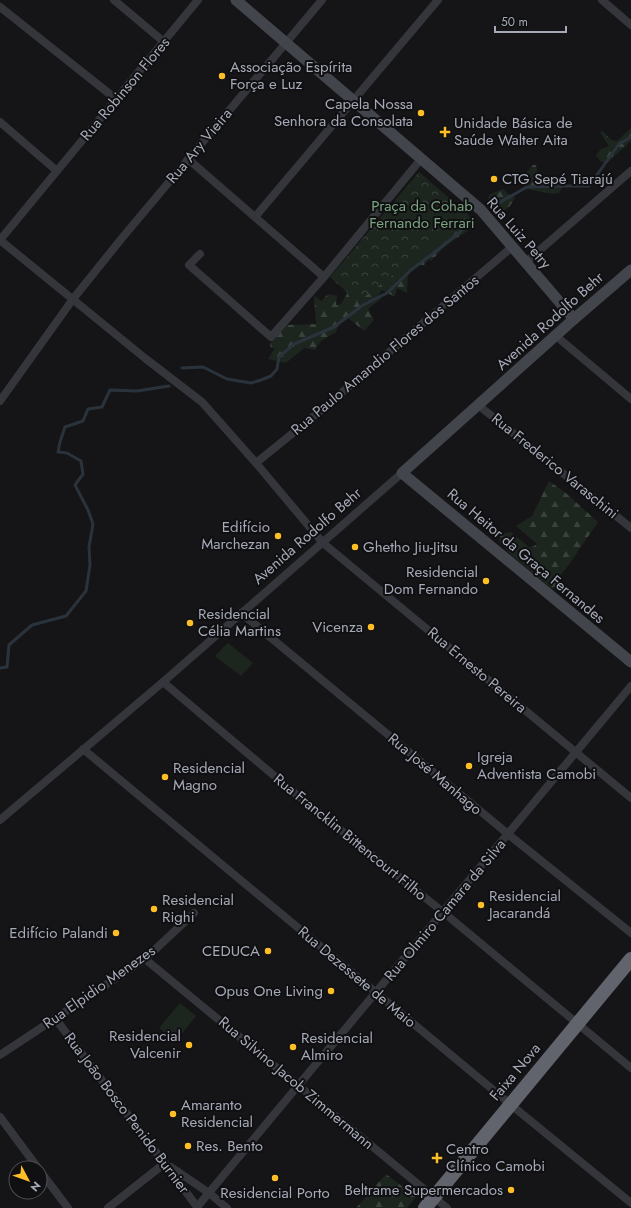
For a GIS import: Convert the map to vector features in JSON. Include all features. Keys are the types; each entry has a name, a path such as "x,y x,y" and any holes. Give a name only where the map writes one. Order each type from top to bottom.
{"highway":[{"name":"Faixa Nova","path":"430,1203 631,959"}],"street":[{"path":"114,0 164,42"},
{"name":"Rua Robinson Flores","path":"0,240 198,0"},
{"name":"Rua Luiz Petry","path":"236,0 481,210 574,319"},
{"name":"Rua Ary Vieira","path":"0,401 72,299 188,158 322,0"},
{"path":"256,217 438,0"},
{"path":"602,0 631,25"},
{"path":"0,7 116,100"},
{"path":"0,122 57,172"},
{"path":"188,158 324,277"},
{"path":"200,254 189,265 271,337 324,277 421,159"},
{"path":"526,262 631,171"},
{"name":"Rua Ernesto Pereira","path":"0,240 146,359 202,402 256,463 323,543 631,798"},
{"name":"Rua Paulo Amandio Flores dos Santos","path":"256,463 325,407 512,247"},
{"name":"Avenida Rodolfo Behr","path":"0,820 163,682 323,543 631,270"},
{"path":"556,336 631,399"},
{"name":"Rua Frederico Varaschini","path":"478,405 631,528"},
{"name":"Rua Heitor da Graça Fernandes","path":"402,473 631,662"},
{"name":"Rua José Manhago","path":"241,613 508,834 631,933"},
{"name":"Rua Francklin Bittencourt Filho","path":"163,682 297,795 443,912 631,1068"},
{"name":"Rua Olmiro Camara da Silva","path":"198,1207 208,1193 631,686"},
{"name":"Rua Dezessete de Maio","path":"83,749 631,1203"},
{"name":"Rua Elpidio Menezes","path":"0,1055 145,959 194,913"},
{"name":"Rua Silvino Jacob Zimmermann","path":"145,959 298,1085 430,1203 447,1208"},
{"name":"Rua João Bosco Penido Burnier","path":"55,1018 198,1207"},
{"path":"0,1117 32,1160"},
{"path":"108,1208 165,1163 227,1208"},
{"path":"48,1182 68,1208"}],"green space":[{"path":"631,128 631,141 606,164 600,161 596,155 601,149 609,146 600,132 603,131 611,140 617,141"},
{"path":"533,165 536,165 538,174 549,181 564,175 566,181 559,193 553,194 526,189 519,181"},
{"name":"Praça da Cohab Fernando Ferrari","path":"419,172 470,216 358,302 330,277"},
{"path":"503,189 508,194 514,195 515,199 509,207 500,213 486,203 490,194"},
{"path":"457,208 465,210 475,226 445,246 431,261 429,259 424,265 417,265 408,273 407,293 397,288 395,297 382,290 379,294 381,299 368,309 374,320 364,331 348,318 339,323 336,332 321,341 315,350 304,348 286,363 268,359 275,348 271,348 270,344 287,325 316,324 314,295 321,301 328,294 337,296 336,305 341,304 348,292"},
{"path":"549,481 567,494 598,522 568,566 557,579 557,586 554,588 551,588 508,552 499,541 501,534 511,532 529,547 537,544 516,526 532,516"},
{"path":"228,643 253,663 241,676 215,656"},
{"path":"180,1003 196,1016 176,1041 159,1028"},
{"path":"386,1174 416,1197 407,1208 356,1208"}],"waterway":[{"path":"495,205 527,187 589,186 619,144 631,137"},
{"path":"182,368 203,367 227,379 251,383 271,376 277,369 279,357 294,344 334,327 363,305 387,293 411,270 460,232 470,220"},
{"path":"0,668 7,667 9,645 32,625 66,616 86,591 90,565 89,547 93,524 88,510 75,485 83,474 81,461 67,453 58,452 65,427 83,421 88,409 102,407 110,390 137,391 169,386"}],"place":[{"name":"Associação Espírita Força e Luz","path":"222,76"},
{"name":"Capela Nossa Senhora da Consolata","path":"421,113"},
{"name":"Unidade Básica de Saúde Walter Aita","path":"445,132"},
{"name":"CTG Sepé Tiarajú","path":"494,179"},
{"name":"Edifício Marchezan","path":"278,536"},
{"name":"Ghetho Jiu-Jitsu","path":"355,547"},
{"name":"Residencial Dom Fernando","path":"486,581"},
{"name":"Residencial Célia Martins","path":"190,623"},
{"name":"Vicenza","path":"371,627"},
{"name":"Igreja Adventista Camobi","path":"469,766"},
{"name":"Residencial Magno","path":"165,777"},
{"name":"Residencial Jacarandá","path":"481,905"},
{"name":"Residencial Righi","path":"154,909"},
{"name":"Edifício Palandi","path":"116,933"},
{"name":"CEDUCA","path":"268,951"},
{"name":"Opus One Living","path":"331,991"},
{"name":"Residencial Valcenir","path":"189,1045"},
{"name":"Residencial Almiro","path":"293,1047"},
{"name":"Amaranto Residencial","path":"173,1114"},
{"name":"Res. Bento","path":"188,1146"},
{"name":"Centro Clínico Camobi","path":"437,1158"},
{"name":"Residencial Porto","path":"275,1178"},
{"name":"Beltrame Supermercados","path":"511,1190"}]}
